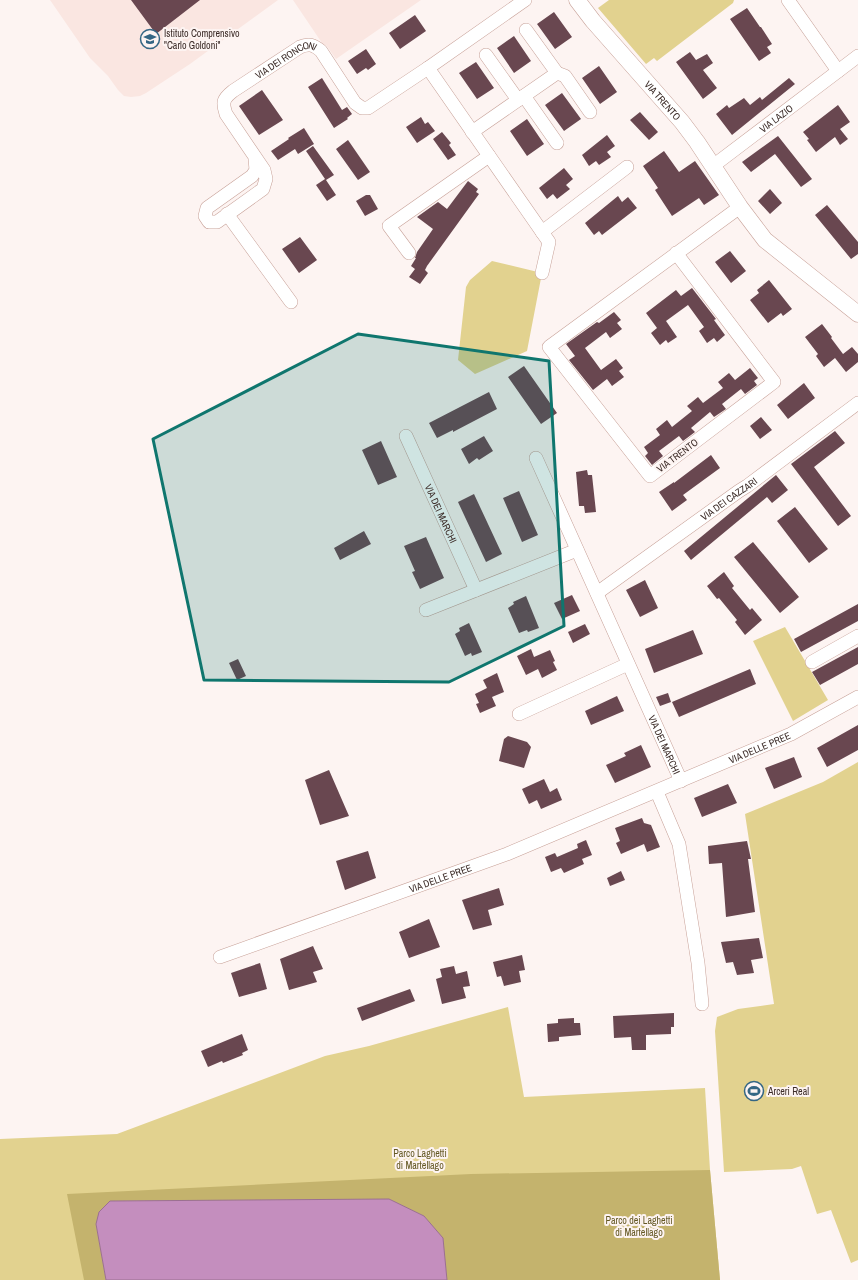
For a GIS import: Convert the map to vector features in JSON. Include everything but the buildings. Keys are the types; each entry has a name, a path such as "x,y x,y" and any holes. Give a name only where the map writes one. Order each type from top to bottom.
{"street":[{"name":"VIA DEI RONCONI","path":"255,159 256,170 252,176 207,208 205,216 209,222 217,222 262,190 266,179 264,170 255,159 226,114 223,105 226,97 306,44 314,45 321,51 355,103 362,108 368,108 525,0"},
{"name":"VIA TRENTO","path":"577,0 682,122 740,207 765,240 858,314"},
{"path":"788,0 838,71"},
{"path":"526,30 556,72 565,76 590,112"},
{"path":"486,55 557,143"},
{"name":"VIA LAZIO","path":"713,166 858,56"},
{"path":"428,68 549,242 542,273"},
{"path":"472,132 556,72"},
{"path":"409,253 389,226 489,156"},
{"path":"542,232 627,167"},
{"name":"VIA TRENTO","path":"676,253 774,382 650,476 549,347 676,253 740,207"},
{"path":"227,214 291,302"},
{"name":"VIA DEI CAZZARI","path":"597,593 747,486 858,403"},
{"name":"VIA DEI MARCHI","path":"406,436 476,590"},
{"name":"VIA DEI MARCHI","path":"536,458 681,781"},
{"path":"426,610 577,550"},
{"path":"812,662 858,636"},
{"path":"519,714 628,664"},
{"name":"VIA DELLE PREE","path":"220,957 507,854 657,792 791,734 858,697"},
{"path":"657,792 679,844 702,1004"}],"highlighted area":[{"path":"358,334 549,361 564,626 449,682 204,680 153,439"}],"shaded area":[{"name":"Istituto Comprensivo \"Carlo Goldoni\"","path":"50,0 278,0 190,64 146,93 140,96 131,97 124,96 108,76 90,58"},
{"path":"293,0 421,0 336,59 326,45 324,46"},
{"path":"389,1199 424,1216 443,1238 447,1280 106,1280 96,1224 99,1212 110,1201"}],"green space":[{"path":"609,0 734,0 733,3 657,61 654,58 646,64 598,8"},
{"path":"492,261 542,273 527,351 475,374 458,360 466,287 470,280"},
{"path":"785,627 828,700 793,721 753,641"},
{"path":"858,762 858,1260 851,1263 831,1210 817,1214 801,1166 792,1169 724,1172 715,1031 717,1017 738,1009 774,1004 745,814 823,782"},
{"name":"Parco Laghetti di Martellago","path":"508,1007 524,1097 705,1088 710,1170 720,1280 0,1280 0,1139 117,1134 325,1056 369,1046"},
{"name":"Parco dei Laghetti di Martellago","path":"710,1170 720,1280 447,1280 442,1238 424,1216 389,1199 110,1201 96,1224 106,1280 84,1280 67,1194 471,1174"}],"place":[{"name":"Istituto Comprensivo \"Carlo Goldoni\"","path":"150,39"},
{"name":"Arceri Real","path":"754,1091"}]}
